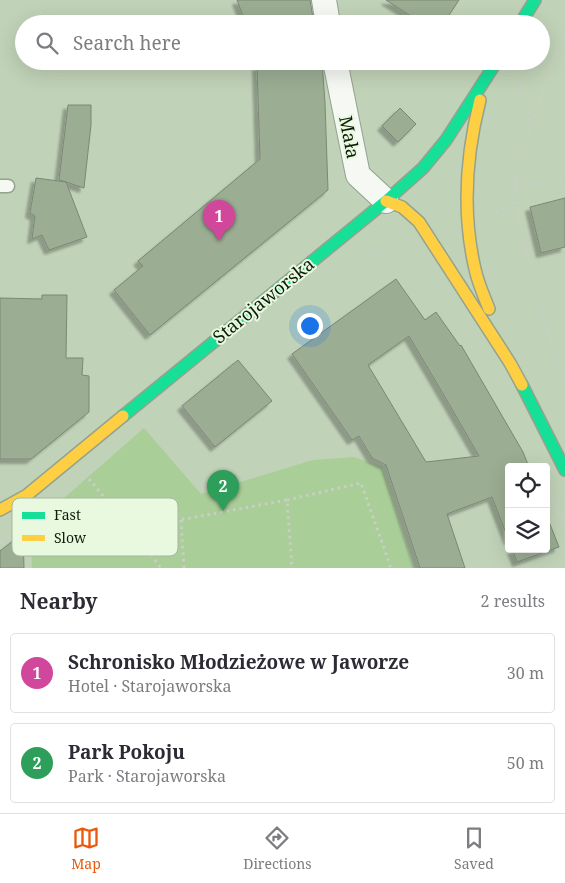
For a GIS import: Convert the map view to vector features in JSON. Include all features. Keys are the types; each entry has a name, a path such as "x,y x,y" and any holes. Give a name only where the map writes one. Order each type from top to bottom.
{"main road":[{"path":"526,15 535,0"},
{"name":"Starojaworska","path":"21,498 48,478 423,168 446,140 492,70"},
{"path":"486,79 475,118 468,159 466,192 468,227 476,273 510,363"},
{"path":"386,200 402,207 419,222 510,363 565,470"},
{"name":"Starojaworska","path":"0,510 12,503"}],"street":[{"path":"324,0 326,15"},
{"name":"Mała","path":"338,70 358,175 386,200"}],"path":[{"path":"565,35 554,59 515,172 519,222 553,352 565,379"},
{"path":"517,73 526,104 534,119"},
{"path":"516,188 565,176"},
{"path":"340,276 385,248 393,248 402,254 414,267"},
{"path":"84,474 105,498"},
{"path":"178,521 287,500 361,483 391,568"},
{"path":"550,492 565,528"},
{"path":"287,500 292,568"},
{"path":"181,520 184,568"},
{"path":"0,543 8,537"},
{"path":"151,556 160,568"}],"green space":[{"path":"144,428 201,494 313,460 354,457 382,467 414,568 32,568 32,556 178,556 178,498 64,498"}],"building":[{"path":"237,0 310,0 312,15 243,15"},
{"path":"386,0 459,0 449,15 409,15"},
{"path":"257,70 323,70 328,190 150,335 114,290 143,266 138,261 260,159"},
{"path":"68,105 91,105 91,125 84,188 59,180"},
{"path":"400,108 416,124 398,142 382,126"},
{"path":"36,178 66,182 87,237 49,250 42,235 32,239 35,216 30,213"},
{"path":"565,198 565,247 541,253 530,207"},
{"path":"396,279 425,320 436,312 461,345 523,452 527,463 505,463 505,531 492,497 447,514 465,568 420,568 386,465 372,458 359,436 352,440 292,354","holes":["409,336 479,456 426,462 368,365"]},
{"path":"42,295 67,295 66,358 83,358 82,375 89,376 89,412 31,459 0,459 0,298 42,299"},
{"path":"238,360 272,401 215,447 182,406"},
{"path":"550,524 559,547 550,550"},
{"path":"12,542 12,556 24,556 24,568 0,568 0,551"},
{"path":"514,553 542,553 517,562"}],"traffic: fast":[{"path":"526,15 535,0"},
{"path":"123,416 386,201 423,168 446,140 491,70"},
{"path":"522,385 565,470"}],"traffic: slow":[{"path":"480,100 471,142 467,205 468,227 475,269 489,309"},
{"path":"386,201 402,207 419,222 510,363 522,385"},
{"path":"22,498 123,416"},
{"path":"0,510 12,503"}],"place":[{"name":"Schronisko Młodzieżowe w Jaworze","path":"219,241"},
{"name":"Park Pokoju","path":"223,511"}]}
